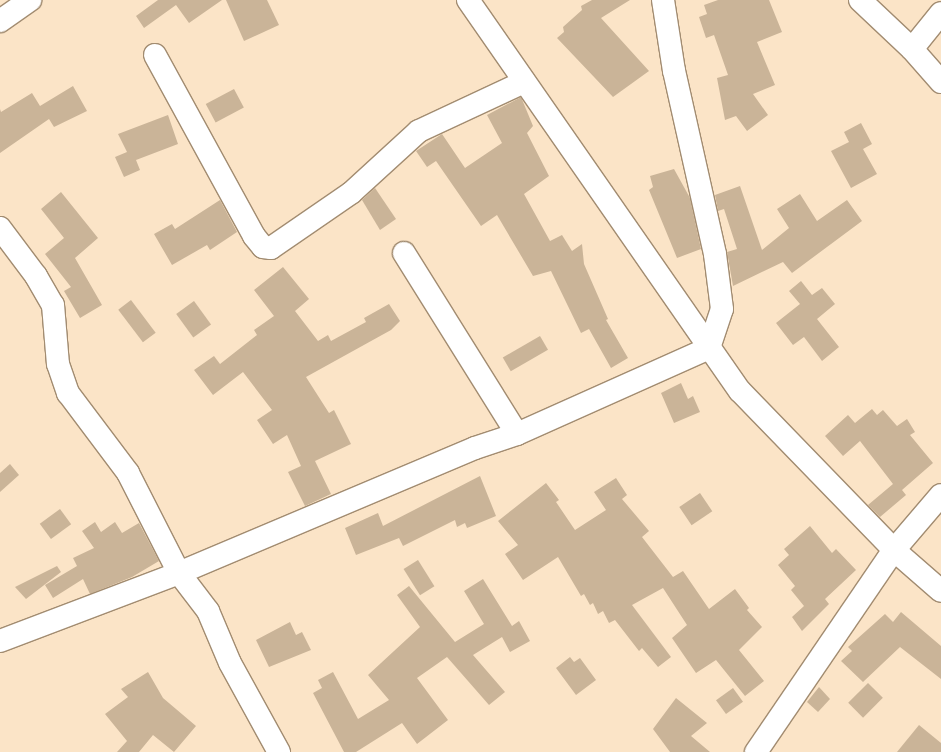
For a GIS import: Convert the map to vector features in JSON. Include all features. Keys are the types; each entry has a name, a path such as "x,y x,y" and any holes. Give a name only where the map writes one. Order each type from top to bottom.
{"street":[{"path":"0,21 30,0"},
{"path":"468,0 740,391 894,550 941,592"},
{"path":"0,641 179,573 475,448 517,434 709,348 722,309 715,254 674,71 663,0"},
{"path":"860,0 912,49 941,82"},
{"path":"912,49 941,13"},
{"path":"155,55 254,236 264,247 271,248 351,193 419,131 524,82"},
{"path":"0,228 36,276 53,305 58,364 68,393 128,473 179,573 208,611 230,663 279,752"},
{"path":"404,253 517,434"},
{"path":"756,752 894,550 941,495"}],"building":[{"path":"158,0 222,0 189,23 176,5 144,28 136,16"},
{"path":"226,0 267,0 279,25 244,41"},
{"path":"592,0 630,0 601,18 649,71 613,97 557,38 564,32 563,27 582,10 581,6"},
{"path":"718,0 769,0 782,32 757,42 775,85 753,94 768,115 747,131 736,116 725,120 717,78 728,75 714,35 706,38 699,17 707,14 704,5"},
{"path":"73,86 87,111 54,127 49,119 0,153 0,109 1,112 32,93 40,106"},
{"path":"234,89 244,108 216,123 206,104"},
{"path":"521,97 533,126 527,133 549,176 524,194 550,241 562,235 572,251 582,244 584,264 608,319 606,320 628,358 611,368 589,329 581,333 551,271 533,276 497,215 481,226 436,161 427,167 416,151 442,134 465,168 502,143 487,115"},
{"path":"168,115 178,144 136,160 140,170 124,177 115,157 127,152 118,134"},
{"path":"861,123 872,144 863,149 877,174 851,188 831,151 849,142 844,132"},
{"path":"674,169 690,198 701,249 677,258 649,190 653,187 650,176"},
{"path":"740,186 762,250 789,228 777,209 800,194 817,221 847,200 862,221 792,273 783,262 733,286 727,252 737,249 724,209 718,211 715,195"},
{"path":"375,188 396,219 380,230 362,200"},
{"path":"61,192 98,238 75,258 102,305 80,318 64,291 71,287 45,254 64,238 41,209"},
{"path":"220,200 237,232 210,250 207,245 172,265 154,234 172,224 175,229"},
{"path":"283,267 309,299 295,311 318,341 328,335 331,341 366,322 364,318 389,304 400,321 391,330 306,377 329,413 334,410 351,444 315,461 331,494 305,506 288,472 301,466 287,435 273,444 257,420 272,410 243,372 213,395 194,370 214,356 220,364 257,335 254,330 274,316 254,290"},
{"path":"801,281 812,295 822,288 835,304 817,319 839,347 822,361 804,337 793,345 776,323 800,304 789,291"},
{"path":"131,300 156,333 143,342 118,310"},
{"path":"194,301 211,324 193,337 176,314"},
{"path":"540,336 548,350 511,371 503,358"},
{"path":"681,383 688,399 693,396 700,412 674,423 661,393"},
{"path":"872,409 877,415 883,410 897,426 907,419 915,432 910,435 933,463 902,490 906,495 880,517 868,505 893,484 860,441 843,456 825,436 848,415 855,423"},
{"path":"10,464 19,475 0,492 0,473"},
{"path":"480,476 496,516 467,528 465,523 457,527 455,520 403,546 399,538 356,555 345,528 378,513 383,526"},
{"path":"616,478 627,495 622,499 649,531 642,537 673,577 683,571 709,609 735,589 749,608 747,610 762,627 739,650 764,681 745,696 716,660 696,673 672,638 687,625 663,588 632,605 671,657 658,667 642,648 639,651 615,620 609,623 603,611 598,614 593,603 590,605 584,594 581,596 558,557 523,580 505,554 518,545 498,521 546,483 559,500 556,502 575,530 606,510 594,492"},
{"path":"700,493 712,511 692,525 679,507"},
{"path":"60,509 71,524 51,539 40,524"},
{"path":"95,522 101,532 115,522 122,533 139,523 159,561 132,577 90,594 83,579 53,598 45,585 77,566 73,558 94,548 82,531"},
{"path":"810,526 832,553 836,549 856,570 825,599 829,604 802,631 792,617 804,606 791,590 795,586 778,565 789,555 784,549"},
{"path":"418,560 434,586 420,595 404,569"},
{"path":"57,566 61,572 26,599 15,587"},
{"path":"483,579 512,626 519,621 530,641 510,652 502,637 473,655 505,692 489,705 447,657 417,678 448,720 417,744 402,723 356,752 344,752 313,693 322,688 318,680 333,672 358,719 389,700 368,675 420,627 397,595 409,586 455,642 484,624 464,591"},
{"path":"901,612 941,646 941,679 900,647 863,682 841,661 852,651 848,647 885,614 893,622"},
{"path":"290,622 296,635 302,632 311,650 269,667 256,640"},
{"path":"570,657 574,662 580,658 596,680 576,695 556,668"},
{"path":"148,672 163,698 196,726 174,752 153,735 139,752 117,752 127,741 105,714 128,697 121,689"},
{"path":"868,683 883,698 863,718 848,703"},
{"path":"819,687 830,699 818,712 807,702"},
{"path":"733,688 743,702 726,714 716,700"},
{"path":"676,698 707,723 691,736 710,752 670,752 653,729"},
{"path":"919,725 941,743 941,752 897,752"}]}
